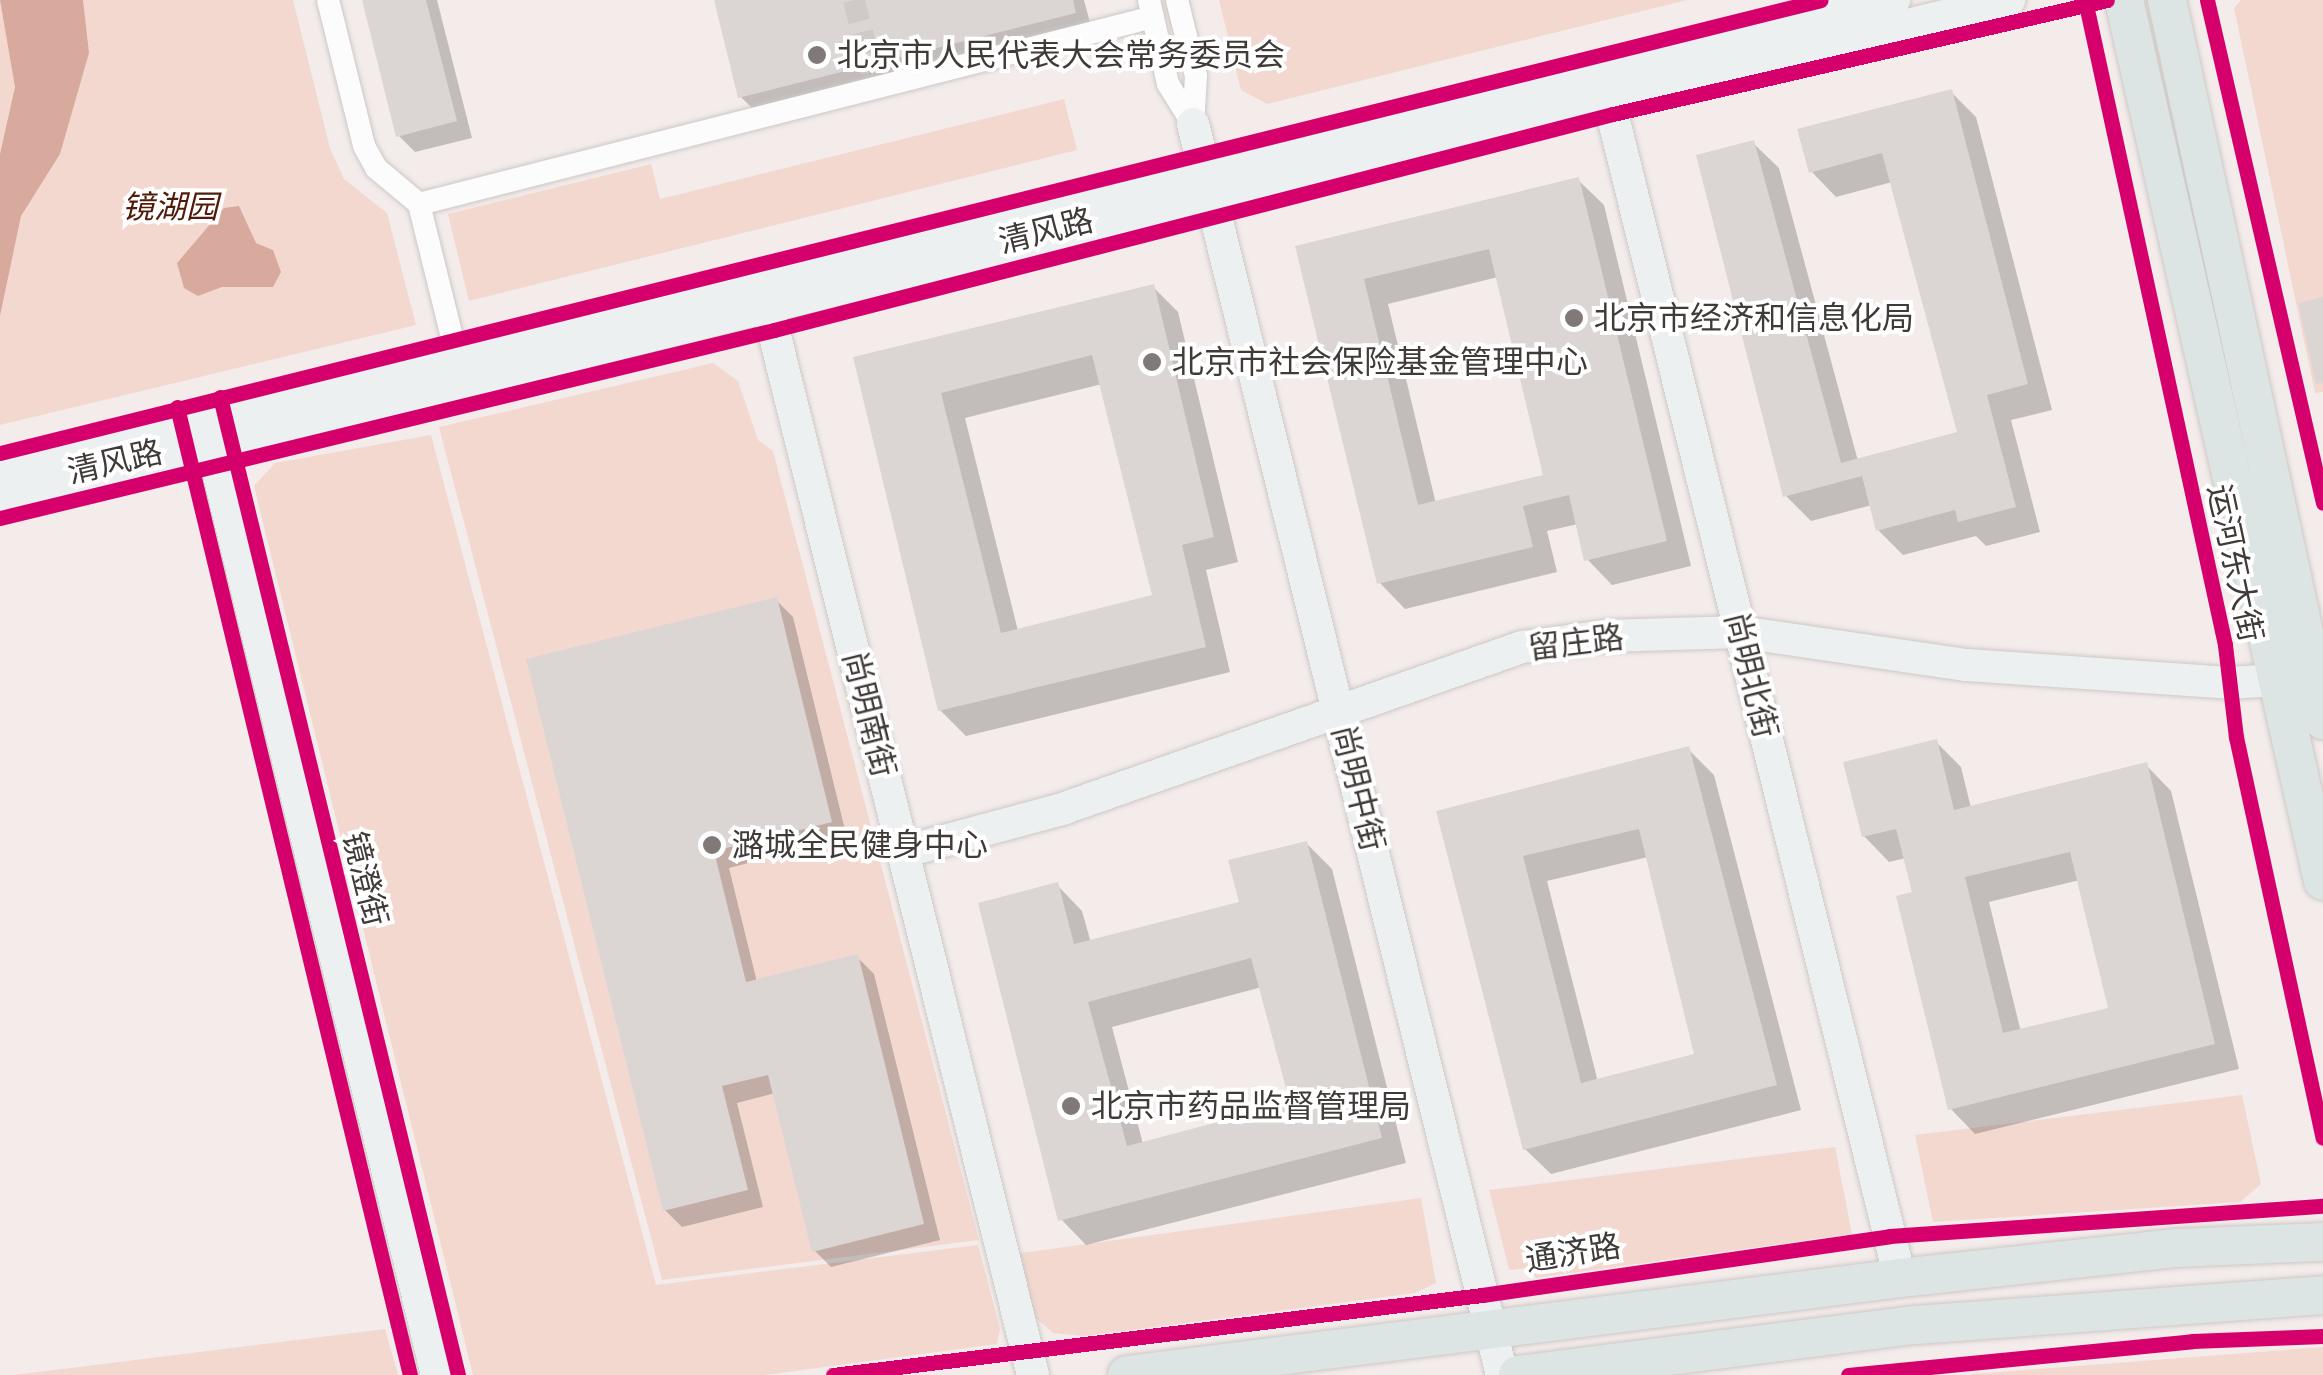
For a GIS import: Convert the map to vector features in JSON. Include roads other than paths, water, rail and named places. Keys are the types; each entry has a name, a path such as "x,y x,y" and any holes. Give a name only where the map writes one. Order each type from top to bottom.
{"main road":[{"name":"运河东大街","path":"2124,0 2323,881"},
{"name":"运河东大街","path":"2167,0 2323,720"},
{"name":"通济路","path":"1128,1375 1900,1278 2177,1248 2323,1242"},
{"path":"1518,1375 1916,1325 2323,1295"}],"street":[{"path":"328,0 364,146 376,168 419,204 461,374"},
{"path":"1177,0 1196,76 1193,124"},
{"name":"清风路","path":"0,497 209,435 1212,188 1605,84 1894,0"},
{"name":"清风路","path":"1605,84 2009,0"},
{"path":"419,204 1151,8 1168,84 1193,124"},
{"name":"尚明北街","path":"1605,84 1900,1278"},
{"name":"尚明中街","path":"1193,124 1212,188 1502,1375"},
{"name":"尚明南街","path":"766,298 1033,1375"},
{"name":"清风路","path":"0,472 209,435"},
{"name":"镜澄街","path":"209,435 437,1375"},
{"name":"留庄路","path":"903,852 1062,809 1523,647 1606,636 1740,632 1967,665 2230,683 2278,680"}],"tunnel":[{"path":"854,0 872,72"}],"place":[{"name":"北京市人民代表大会常务委员会","path":"817,55"},
{"name":"北京市经济和信息化局","path":"1574,318"},
{"name":"北京市社会保险基金管理中心","path":"1152,362"},
{"name":"潞城全民健身中心","path":"712,845"},
{"name":"北京市药品监督管理局","path":"1071,1106"}],"park label":[{"name":"镜湖园","path":"170,207"}]}
